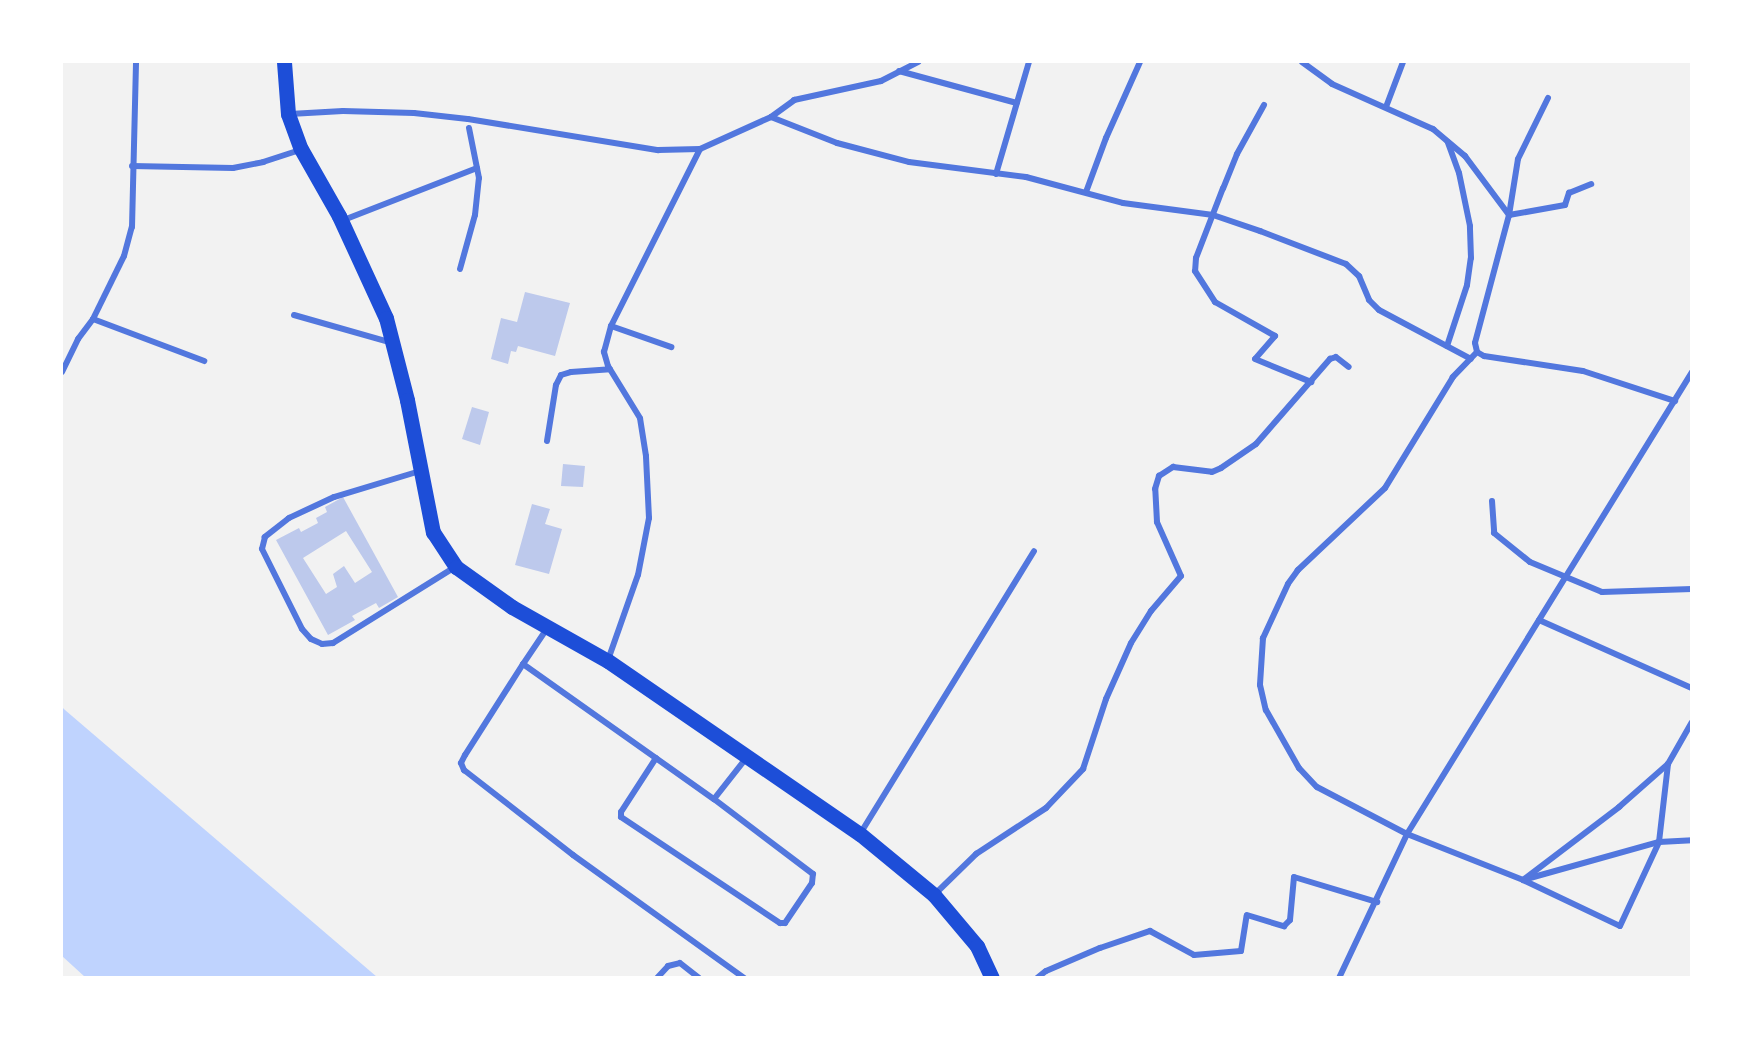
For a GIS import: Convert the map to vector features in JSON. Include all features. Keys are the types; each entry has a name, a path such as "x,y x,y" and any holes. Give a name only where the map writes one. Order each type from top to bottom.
{"main road":[{"path":"284,62 288,114 301,149 341,221 373,287 393,343 407,400 432,532 456,567 512,607 608,661 860,834 934,895 977,946 992,978"}],"street":[{"path":"62,372 78,339 93,319 124,256 132,227 135,62"},
{"path":"288,114 343,111 414,113 468,119 658,150 700,148 771,117 794,100 881,81 918,62"},
{"path":"996,174 1029,62"},
{"path":"1086,192 1106,138 1140,62"},
{"path":"1302,62 1332,84 1433,129 1480,173 1509,215"},
{"path":"1386,107 1403,62"},
{"path":"899,71 1017,103"},
{"path":"1548,98 1518,159 1509,215 1475,343 1477,352 1484,356 1582,371 1675,401"},
{"path":"1264,105 1237,154 1196,258 1195,271 1215,302 1275,336 1256,359 1311,382"},
{"path":"771,117 837,143 909,162 1026,177 1123,203 1213,215 1346,264 1359,276 1369,300 1379,310 1471,359"},
{"path":"460,269 475,215 480,178 469,128"},
{"path":"1447,346 1467,285 1471,258 1470,226 1459,173 1448,142"},
{"path":"608,661 638,575 649,518 646,456 640,418 610,369 604,352 611,326 700,148"},
{"path":"132,166 233,168 263,162 301,149"},
{"path":"341,221 477,168"},
{"path":"1509,215 1565,205 1569,193 1591,184"},
{"path":"294,315 393,343"},
{"path":"93,319 204,361"},
{"path":"611,326 671,347"},
{"path":"1477,352 1447,386 1384,488 1298,570 1288,584 1263,638 1260,685 1266,710 1299,768 1317,787 1407,834 1523,880 1620,926 1659,842 1668,764"},
{"path":"934,895 976,854 1047,808 1083,770 1106,699 1131,643 1151,611 1181,576 1157,522 1155,489 1159,476 1173,467 1212,472 1221,468 1256,444 1330,359 1336,357 1349,367"},
{"path":"546,441 556,386 561,375 610,369"},
{"path":"1339,978 1377,902 1407,834 1692,372"},
{"path":"421,471 334,497 289,518 265,537 261,549 302,629 311,639 322,644 333,643 456,567"},
{"path":"1492,501 1494,533 1530,562 1602,592 1692,589"},
{"path":"860,834 1034,551"},
{"path":"1539,620 1692,688"},
{"path":"548,627 465,755 461,763 464,770 573,855 744,978"},
{"path":"524,664 714,800 813,874 812,883 785,923 780,923 621,817 621,812 656,759"},
{"path":"1523,880 1619,807 1668,764 1692,722"},
{"path":"714,800 747,756"},
{"path":"1523,880 1659,842 1692,840"},
{"path":"1037,978 1046,971 1100,948 1150,931 1194,955 1241,951 1247,915 1284,926 1290,920 1294,877 1377,902"},
{"path":"657,978 668,966 680,963 699,978"}],"water":[{"path":"62,707 377,977 85,977 62,956"}],"building":[{"path":"525,292 570,303 555,356 518,346 516,352 511,351 508,364 491,359 501,318 517,322"},
{"path":"472,407 489,412 480,445 462,439"},
{"path":"563,464 585,466 583,487 561,486"},
{"path":"343,497 398,597 379,608 376,603 352,616 355,620 328,635 276,540 299,528 301,532 318,523 316,518 327,512 325,507","holes":["346,531 372,572 355,583 344,566 333,574 337,587 326,594 303,558"]},
{"path":"532,504 550,509 545,524 562,529 549,574 515,565"}]}
